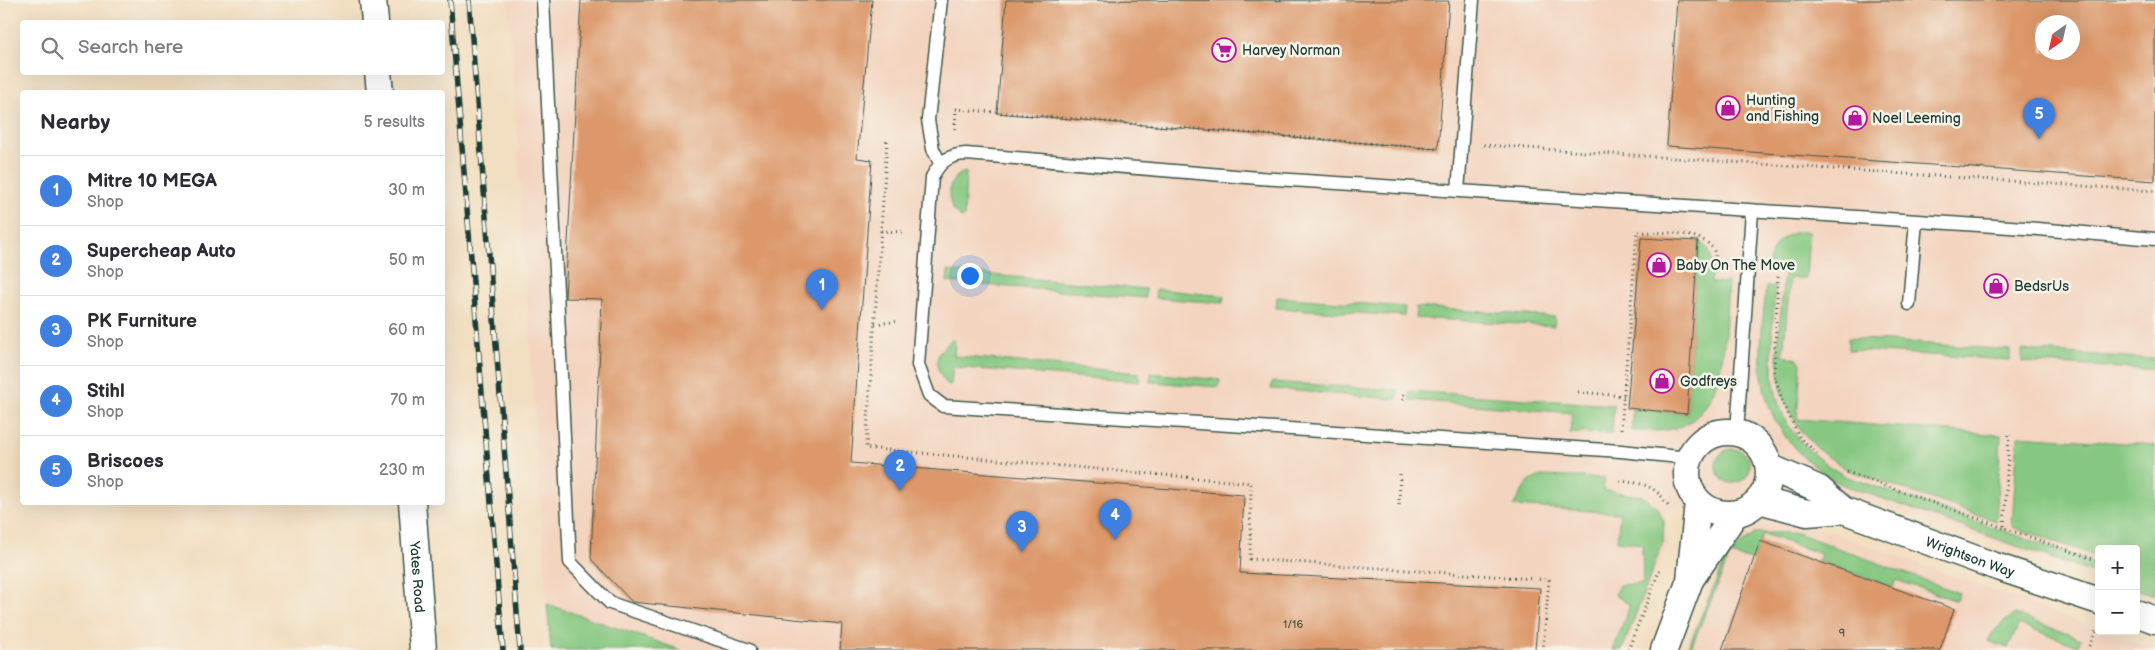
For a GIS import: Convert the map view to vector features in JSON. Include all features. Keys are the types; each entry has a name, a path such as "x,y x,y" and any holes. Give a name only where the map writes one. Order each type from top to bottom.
{"street":[{"path":"373,0 374,20"},
{"path":"378,75 380,90"},
{"path":"1724,432 1737,432 1749,437 1758,444 1769,467 1769,479 1759,500 1748,509 1735,514 1721,514 1698,502 1691,492 1686,470 1689,458 1694,448 1708,437 1724,432"},
{"name":"Wrightson Way","path":"1769,467 1820,490 1843,510 1989,564 2095,600"},
{"name":"Wrightson Way","path":"1759,500 1807,514 1843,510"},
{"path":"1690,580 1698,502"},
{"name":"Yates Road","path":"412,505 424,650"},
{"path":"1664,650 1690,580 1735,514"},
{"path":"2140,614 2155,620"}],"lane":[{"path":"543,0 570,562 610,603 749,650"},
{"path":"940,163 933,149 928,120 941,0"},
{"path":"1458,191 1472,0"},
{"path":"1689,458 1621,451 944,406 929,396 918,365 932,177 940,163 954,154 966,154 1259,178 1916,221 2155,239"},
{"path":"1737,432 1752,211"},
{"path":"1909,304 1916,221"}],"path":[{"path":"955,129 956,109 1438,149"},
{"path":"887,142 866,448 1251,484 1250,559 1549,580 1543,650"},
{"path":"1481,145 2155,191"},
{"path":"1622,429 1637,232 1697,236 1708,243 1715,252 1716,274"},
{"path":"1778,276 1774,373 1782,404 1800,438 1826,460"},
{"path":"1403,400 1404,391"},
{"path":"1578,392 1624,396"},
{"path":"2004,528 2010,435"},
{"path":"1839,469 2095,560"},
{"path":"1399,505 1400,474"},
{"path":"1620,481 1646,485 1661,494 1670,506"},
{"path":"1628,650 1661,567"},
{"path":"2089,646 2095,633"}],"shaded area":[{"path":"508,0 2155,0 2155,595 2140,590 2140,545 2095,545 2095,575 1840,493 1665,507 1668,543 1625,650 681,650 547,604"},
{"path":"1800,521 2095,628 2095,635 2115,635 2155,650 1684,650 1722,557 1754,524"}],"green space":[{"path":"966,172 964,217 961,218 952,207 949,193 954,180"},
{"path":"1798,232 1809,232 1806,278 1790,278 1783,356 1798,359 1801,363 1797,419 2001,435 1996,521 1848,470 1821,452 1803,434 1782,395 1777,357 1784,272 1767,271 1770,257 1776,245 1784,237"},
{"path":"1698,241 1708,249 1712,259 1711,283 1728,282 1724,346 1714,390 1704,408 1690,421 1666,430 1632,431 1632,409 1687,414"},
{"path":"948,271 1146,289 1145,298 947,282"},
{"path":"1775,286 1772,345 1776,395 1784,417 1798,438 1817,457 1845,476 2095,563 2095,574 1841,484 1809,462 1784,435 1768,402 1763,383 1761,344 1766,287"},
{"path":"1156,289 1224,296 1223,303 1155,298"},
{"path":"1277,297 1405,307 1404,316 1276,308"},
{"path":"1416,307 1555,317 1554,326 1415,318"},
{"path":"1848,338 2010,350 2010,360 1848,350"},
{"path":"952,340 955,342 954,356 1139,373 1139,382 953,367 951,384 949,386 940,373 937,362 941,351"},
{"path":"2022,350 2155,359 2155,370 2022,362"},
{"path":"1151,373 1220,380 1219,387 1150,382"},
{"path":"1272,382 1398,390 1397,399 1271,389"},
{"path":"1409,391 1614,405 1612,431 1614,433 1570,433 1572,413 1409,400"},
{"path":"2018,436 2155,445 2155,595 2140,590 2140,545 2095,545 2095,556 2012,527"},
{"path":"1733,449 1745,454 1750,466 1745,478 1733,483 1721,478 1716,466 1721,454"},
{"path":"1541,476 1605,478 1603,490 1642,496 1655,505 1664,521 1663,542 1622,650 1613,650 1630,605 1615,595 1619,585 1643,584 1642,544 1617,541 1620,513 1513,506 1528,482"},
{"path":"1756,533 1797,533 1959,593 1957,601 1896,580 1893,587 1818,561 1821,554 1763,534 1753,560 1730,555 1690,650 1687,650 1727,555"},
{"path":"547,604 681,650 551,650"},
{"path":"2015,614 2081,639 2078,646 2019,624 2008,648 1988,641 1996,629"}],"building":[{"path":"581,0 872,0 857,158 872,160 851,463 1244,495 1240,573 1540,588 1535,650 840,650 842,624 632,602 591,559 602,299 565,298"},
{"name":"Harvey Norman","path":"1006,0 1449,1 1438,149 997,113"},
{"path":"1677,0 2155,0 2155,181 1667,146"},
{"path":"1641,238 1698,241 1687,414 1627,408"},
{"path":"1760,541 1954,609 1940,650 1722,650"}],"railway":[{"path":"450,0 503,650"},
{"path":"469,0 520,650"}],"place":[{"name":"Harvey Norman","path":"1224,50"},
{"name":"Hunting and Fishing","path":"1728,108"},
{"name":"Noel Leeming","path":"1855,118"},
{"name":"Briscoes","path":"2039,139"},
{"name":"Baby On The Move","path":"1659,265"},
{"name":"BedsrUs","path":"1996,286"},
{"name":"Mitre 10 MEGA","path":"822,310"},
{"name":"Godfreys","path":"1662,381"},
{"name":"Supercheap Auto","path":"900,491"},
{"name":"Stihl","path":"1115,540"},
{"name":"PK Furniture","path":"1022,552"}]}
